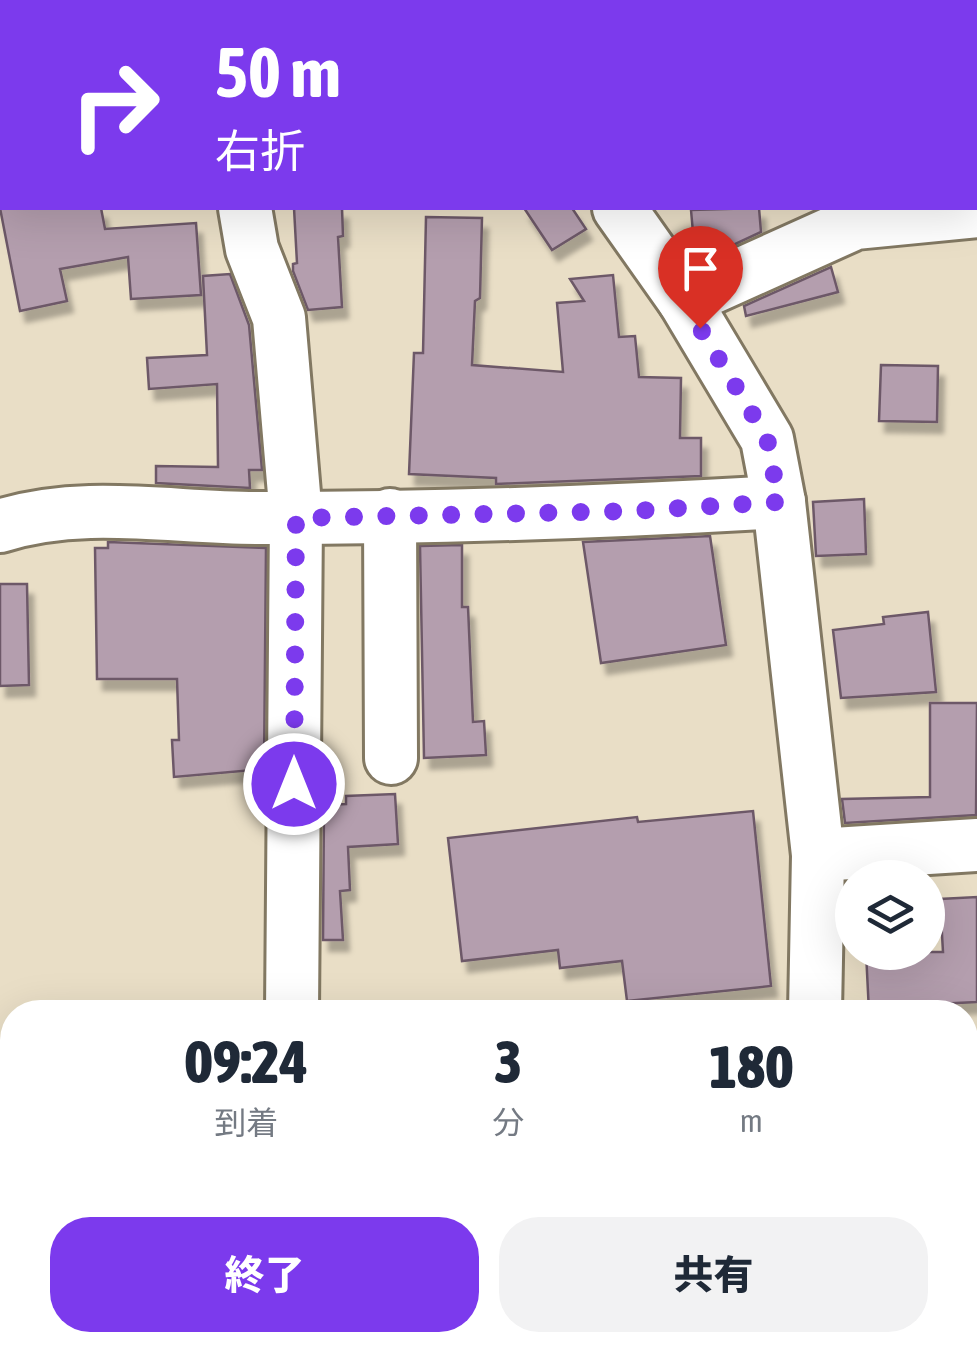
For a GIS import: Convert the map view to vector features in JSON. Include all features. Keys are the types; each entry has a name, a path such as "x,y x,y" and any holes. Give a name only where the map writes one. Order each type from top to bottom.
{"street":[{"path":"244,210 252,249 278,318 296,518 292,1000"},
{"path":"619,210 684,300 767,438 779,502 818,855 815,1000"},
{"path":"684,300 856,215 977,210"},
{"path":"0,526 72,510 296,518 632,511 779,502"},
{"path":"390,515 390,758"},
{"path":"818,855 977,845"}],"building":[{"path":"0,210 101,210 105,229 196,223 201,295 131,299 128,257 60,269 67,301 20,311"},
{"path":"294,210 342,210 343,236 338,237 342,307 308,310 293,271 293,264 297,263"},
{"path":"525,210 573,210 586,229 552,250"},
{"path":"691,210 759,210 761,232 714,254 695,255"},
{"path":"426,217 482,218 480,298 475,301 472,365 563,372 557,303 584,301 570,279 613,275 619,337 635,336 639,377 681,378 680,438 701,438 701,476 496,484 496,478 409,474 414,353 423,353"},
{"path":"831,267 838,292 746,316 744,306"},
{"path":"230,274 249,325 262,470 249,470 250,488 156,483 156,466 218,467 217,384 149,389 147,358 207,355 203,276"},
{"path":"881,365 938,366 937,422 879,421"},
{"path":"864,499 866,554 816,556 813,502"},
{"path":"710,536 726,645 601,663 583,542"},
{"path":"108,542 266,548 264,769 174,777 172,740 179,740 177,679 97,679 95,548 108,548"},
{"path":"462,545 462,607 468,607 473,722 484,721 486,755 424,758 420,546"},
{"path":"0,584 27,584 29,685 0,686"},
{"path":"928,612 936,692 841,698 833,630 884,624 883,617"},
{"path":"930,703 977,703 976,815 845,823 842,799 930,797"},
{"path":"395,794 398,844 348,847 350,890 340,891 343,940 323,940 324,805 346,804 346,796"},
{"path":"753,811 771,986 627,1000 622,961 560,968 558,950 462,961 448,838 637,817 638,822"},
{"path":"977,897 977,1000 868,1000 867,970 945,970 945,899"}],"route":[{"path":"294,784 296,518 632,511 779,502 767,438 700,328"}]}
